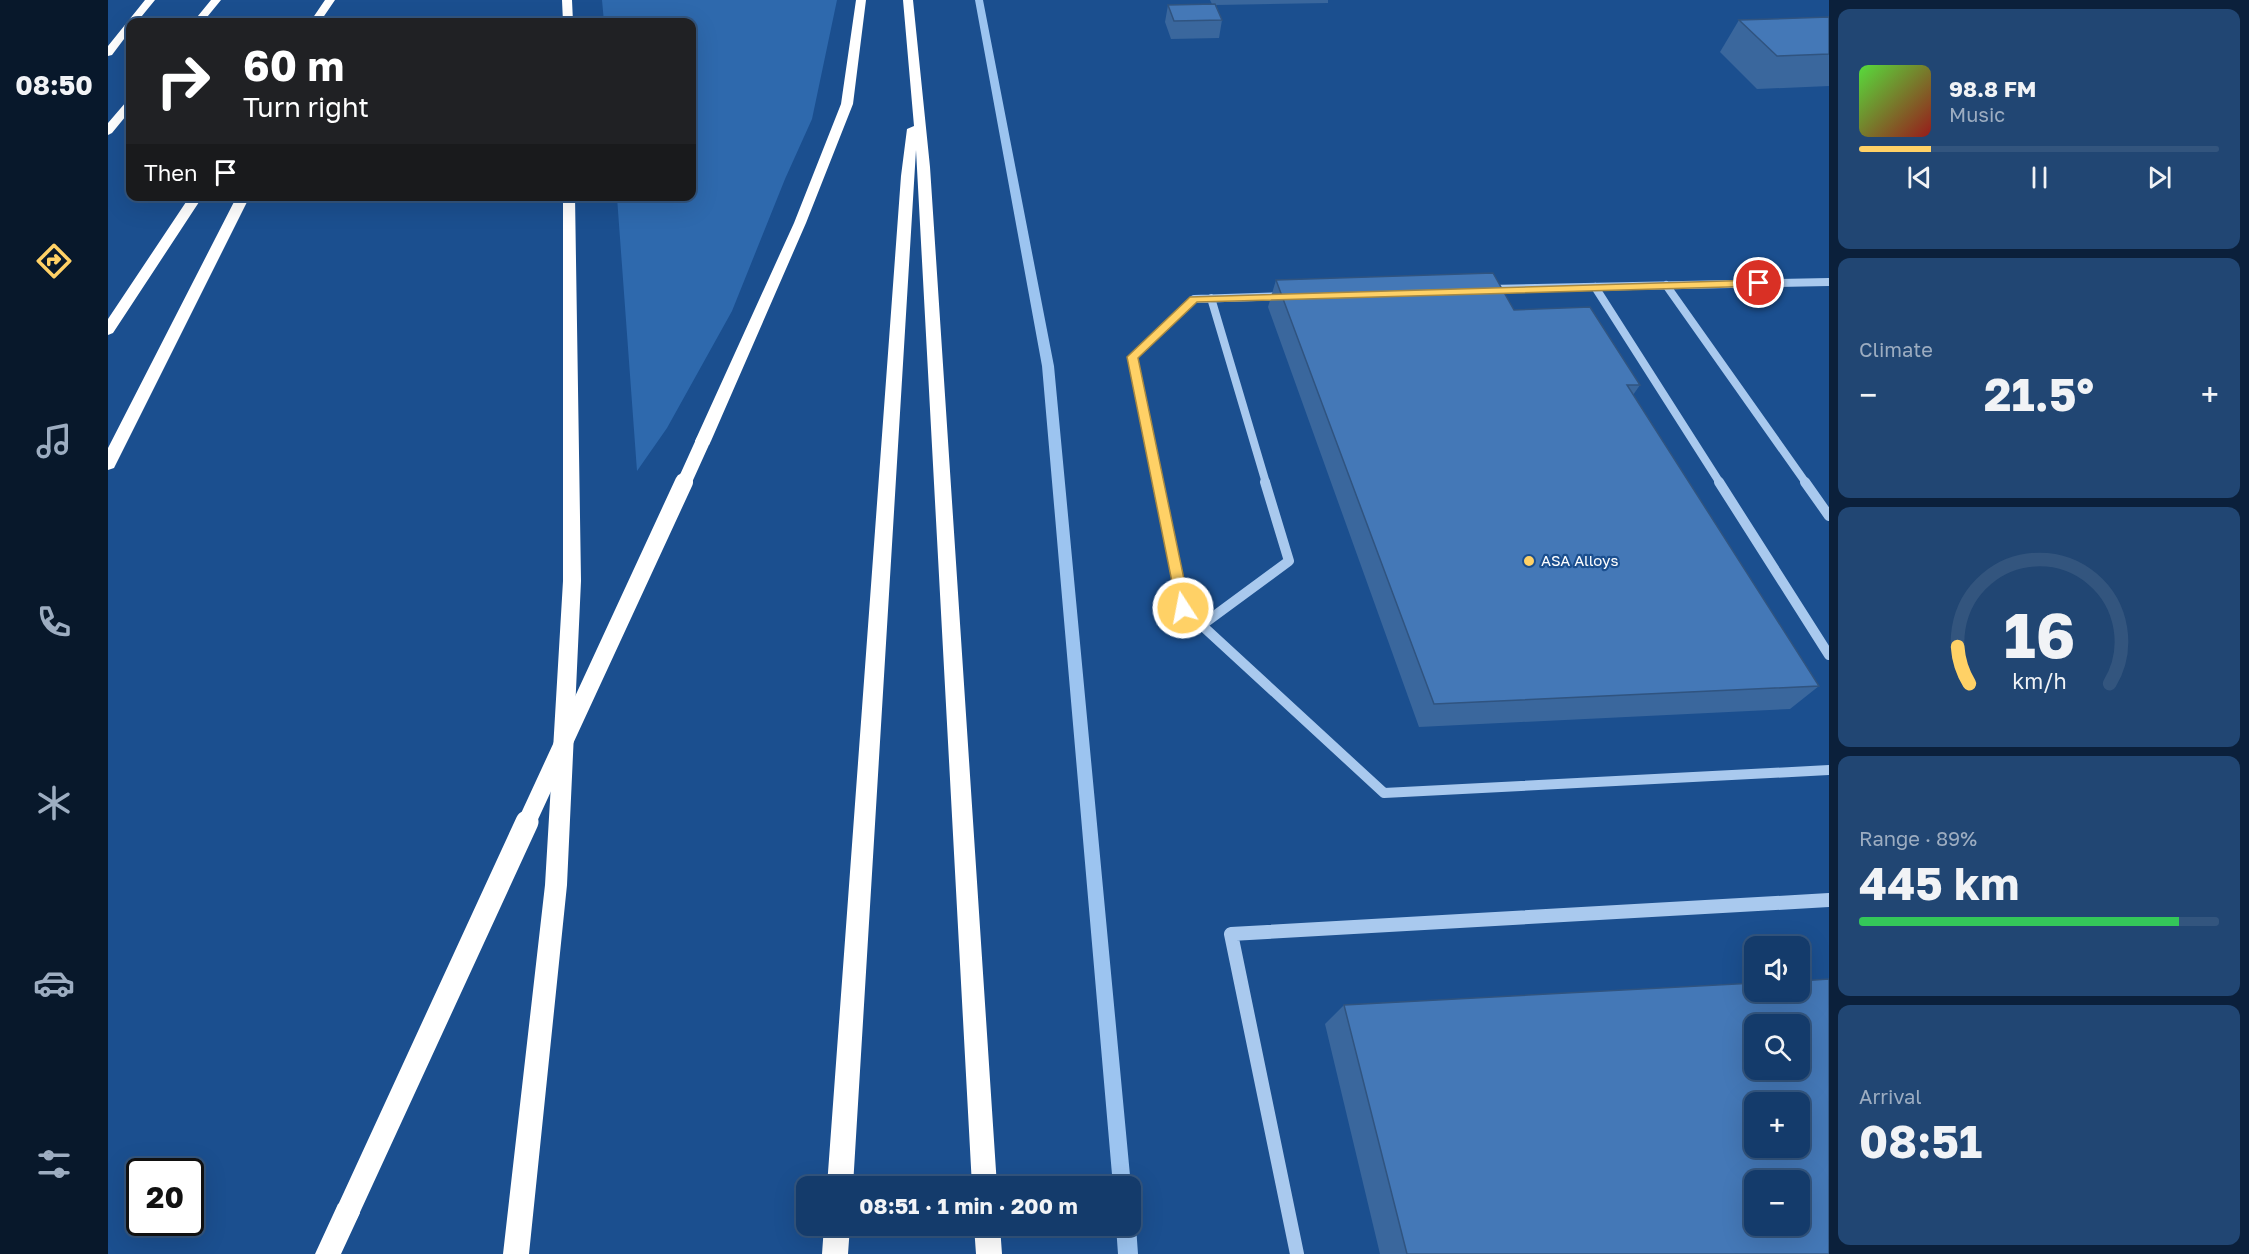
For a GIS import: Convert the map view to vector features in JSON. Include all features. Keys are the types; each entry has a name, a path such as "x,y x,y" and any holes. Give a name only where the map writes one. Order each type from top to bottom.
{"highway":[{"path":"136,18 150,0"},
{"path":"201,18 216,0"},
{"path":"318,18 330,0"},
{"path":"567,0 568,18"},
{"path":"328,1254 703,441 800,223 847,104 861,0"},
{"path":"908,0 925,179 984,1176"},
{"path":"108,53 126,30"},
{"path":"841,1176 906,188 917,104"},
{"path":"108,131 126,109"},
{"path":"108,330 194,201"},
{"path":"108,464 241,201"},
{"path":"516,1254 556,885 572,581 569,201"},
{"path":"836,1254 837,1236"},
{"path":"988,1236 989,1254"}],"lane":[{"path":"1478,290 1829,282"},
{"path":"1666,285 1829,516"},
{"path":"1595,287 1829,655"},
{"path":"1292,296 1194,299 1132,357 1183,608 1384,793 1829,770"},
{"path":"1202,625 1289,561 1211,298"},
{"path":"1297,1254 1230,934 1829,900"}],"shaded area":[{"path":"602,0 837,0 812,119 785,179 732,311 667,428 637,471 617,201 696,201 696,18 604,18"}],"building":[{"path":"1215,4 1222,20 1174,21 1168,5"},
{"path":"1829,17 1829,54 1777,56 1739,20"},
{"name":"ASA Alloys","path":"1493,273 1514,310 1590,307 1640,385 1627,385 1819,686 1434,704 1276,280"},
{"path":"1829,979 1829,1254 1407,1254 1344,1005 1744,984 1744,1002 1810,1002 1810,980"}],"waterway":[{"path":"979,0 1048,366 1121,1176"},
{"path":"1127,1236 1128,1254"}],"place":[{"name":"ASA Alloys","path":"1529,561"}],"route":[{"path":"1183,608 1132,357 1194,299 1759,283"}]}
